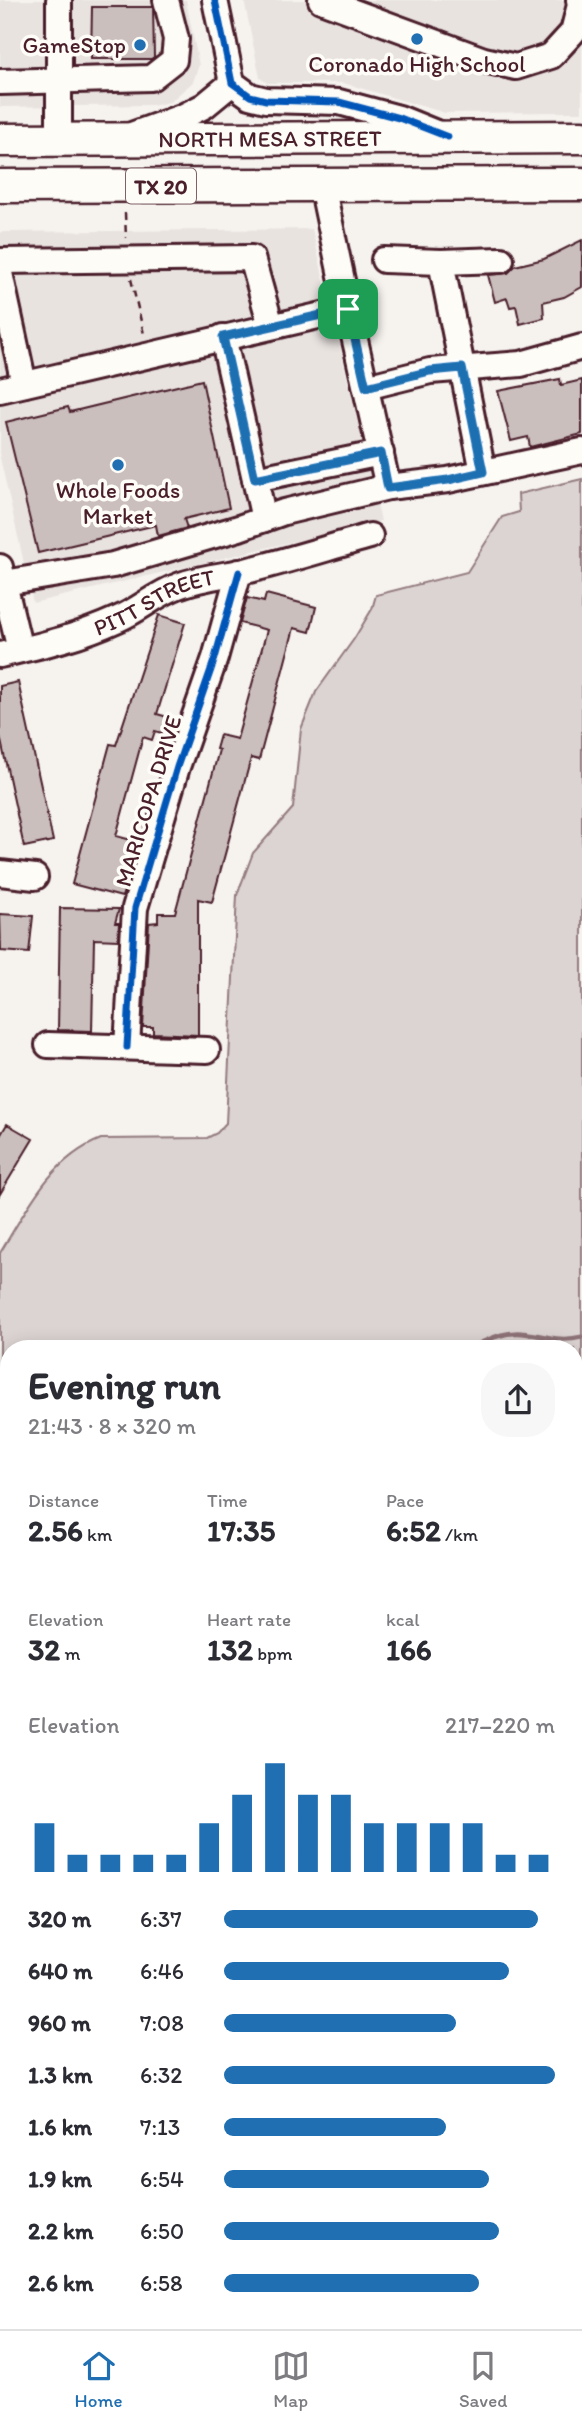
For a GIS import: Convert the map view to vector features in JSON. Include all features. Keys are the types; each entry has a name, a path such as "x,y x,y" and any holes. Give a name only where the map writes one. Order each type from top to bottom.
{"main road":[{"name":"NORTH MESA STREET","path":"0,140 582,137"},
{"path":"320,138 321,185"},
{"name":"NORTH MESA STREET","path":"0,186 582,184"}],"street":[{"path":"59,0 59,139"},
{"path":"0,82 151,78 174,60 176,39 166,0"},
{"path":"215,0 232,83 250,96 266,100 339,102 399,118 448,137"},
{"path":"321,0 484,60 516,67 551,56 573,32 579,0"},
{"path":"123,138 204,106 232,83"},
{"path":"321,185 388,488"},
{"path":"0,261 252,258 271,326"},
{"path":"384,260 501,260"},
{"path":"442,262 483,472"},
{"path":"0,273 12,387 348,309"},
{"path":"223,337 264,519"},
{"path":"366,387 430,371 521,364 582,347"},
{"path":"2,575 113,565 284,512 388,488 448,480 582,452"},
{"path":"255,479 381,453"},
{"name":"PITT STREET","path":"2,575 10,652 52,644 89,632 175,587 204,577 239,572 370,536"},
{"name":"MARICOPA DRIVE","path":"127,1047 135,908 177,767 215,658 239,572"},
{"path":"0,873 35,877"},
{"path":"48,1045 207,1050"}],"path":[{"path":"125,213 126,259 149,355"}],"shaded area":[{"path":"0,0 186,0 199,65 193,82 170,102 156,105 0,107"},
{"name":"Coronado High School","path":"244,0 582,0 582,112 445,113 343,83 267,83 260,78"},
{"path":"312,229 381,521 33,603 0,458 0,232"},
{"path":"582,479 582,1340 0,1340 0,1253 30,1203 54,1172 83,1148 101,1139 207,1138 217,1133 226,1123 237,895 253,853 293,808 301,729 316,692 354,639 372,609 376,595 467,572 502,517 519,512 518,494"}],"building":[{"path":"92,7 153,7 154,57 91,59"},
{"path":"582,240 582,287 564,297 543,302 544,318 520,324 516,306 510,307 507,298 495,302 488,275 508,273 515,266 544,259"},
{"path":"560,379 561,385 582,380 582,434 530,447 528,437 511,441 498,391"},
{"name":"Whole Foods Market","path":"202,380 229,508 184,519 187,528 158,536 156,525 38,553 6,422 68,407 70,412"},
{"path":"266,594 316,607 310,632 294,628 259,760 251,758 212,902 198,899 198,1035 153,1033 153,1027 143,1027 149,923 158,922 158,913 175,913 219,750 216,749 220,735 237,739 267,630 240,623 247,598 264,602"},
{"path":"159,615 185,623 157,714 178,720 172,736 155,731 152,740 143,737 116,836 139,842 122,897 72,884 110,744 116,745"},
{"path":"18,682 53,841 24,847 0,736 0,686"},
{"path":"60,908 119,909 115,923 119,923 118,940 94,939 92,1031 58,1030"},
{"path":"0,914 33,916 29,953 1,951"},
{"path":"7,1124 33,1139 0,1194 0,1136"}],"waterway":[{"path":"488,1340 515,1333 558,1339 582,1337"}],"cycle path":[{"path":"215,0 232,83 250,96 266,100 339,102 399,118 448,137"},
{"path":"127,1047 135,908 177,767 215,658 239,572"}],"place":[{"name":"Coronado High School","path":"417,39"},
{"name":"GameStop","path":"140,45"},
{"name":"Whole Foods Market","path":"118,465"}],"route":[{"path":"348,309 366,387 430,371 462,368 483,472 388,488 381,453 255,479 223,337 348,309"}]}
